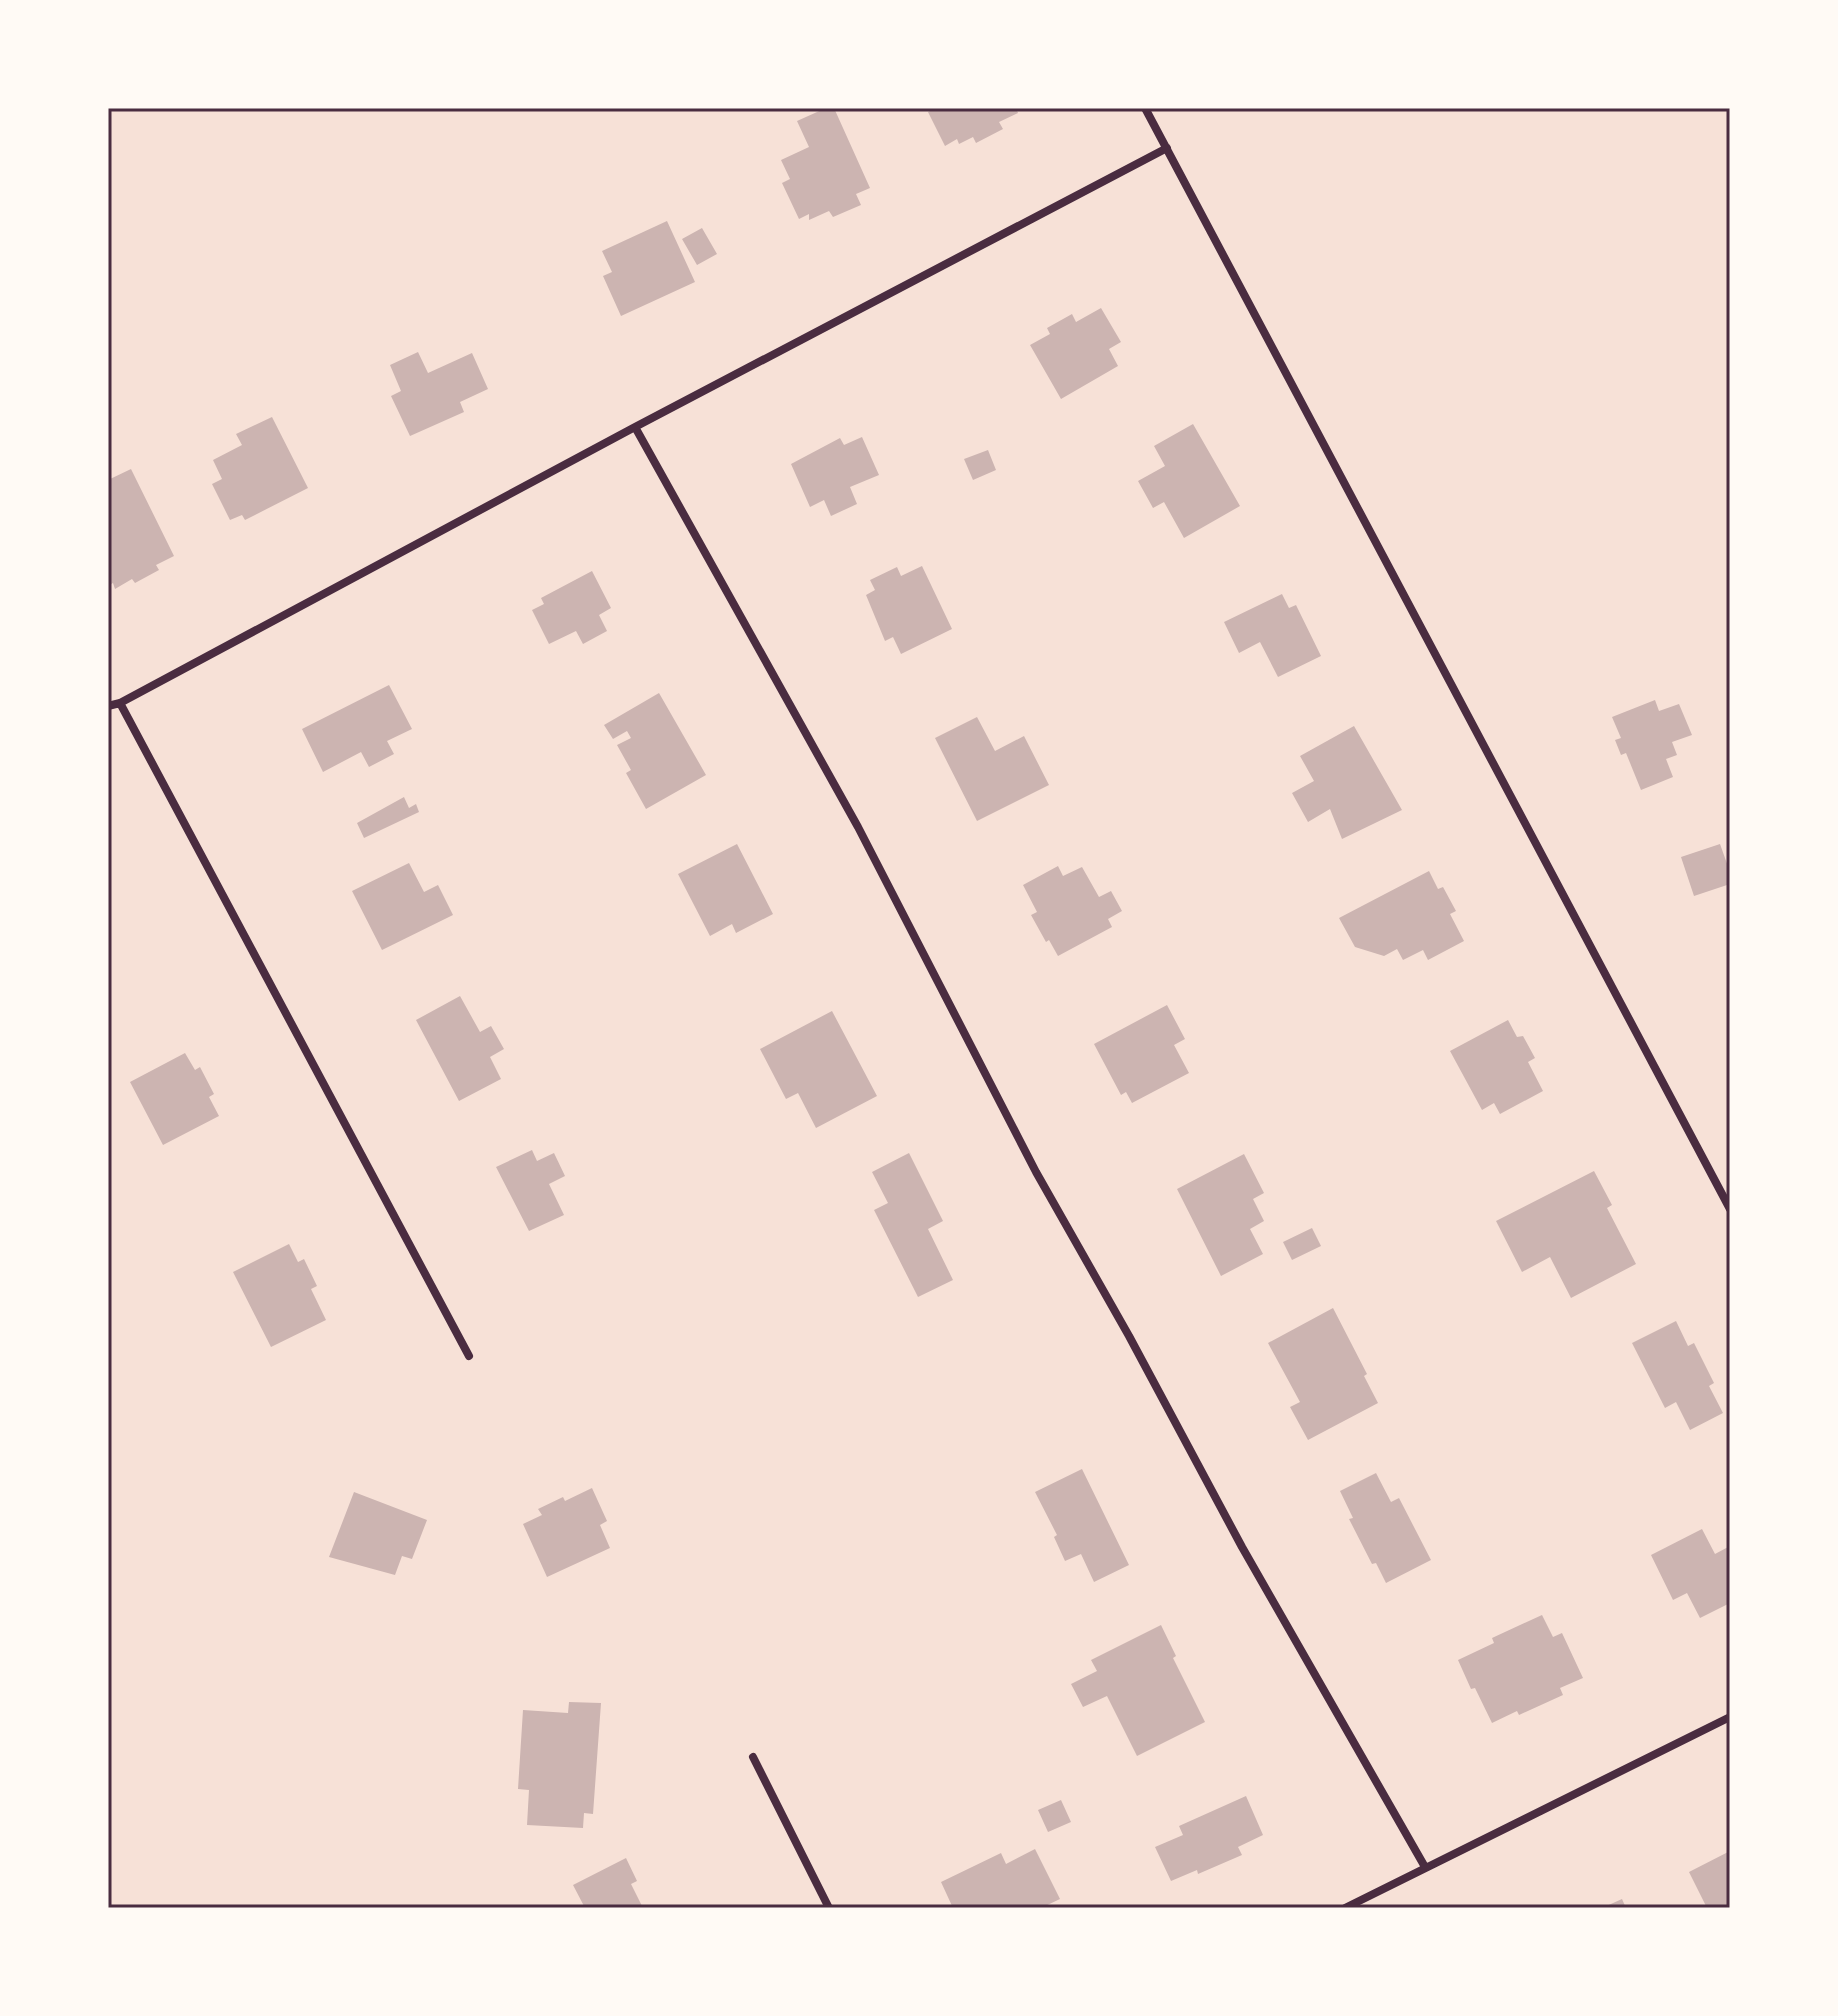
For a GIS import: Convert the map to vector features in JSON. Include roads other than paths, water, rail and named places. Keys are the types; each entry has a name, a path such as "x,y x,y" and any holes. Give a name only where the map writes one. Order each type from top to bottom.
{"street":[{"path":"1145,108 1730,1209"},
{"path":"108,706 120,703 635,427 1167,148"},
{"path":"635,427 858,827 1036,1172 1129,1336 1242,1547 1425,1867"},
{"path":"120,703 469,1356"},
{"path":"1345,1908 1730,1717"},
{"path":"753,1757 829,1908"}]}
